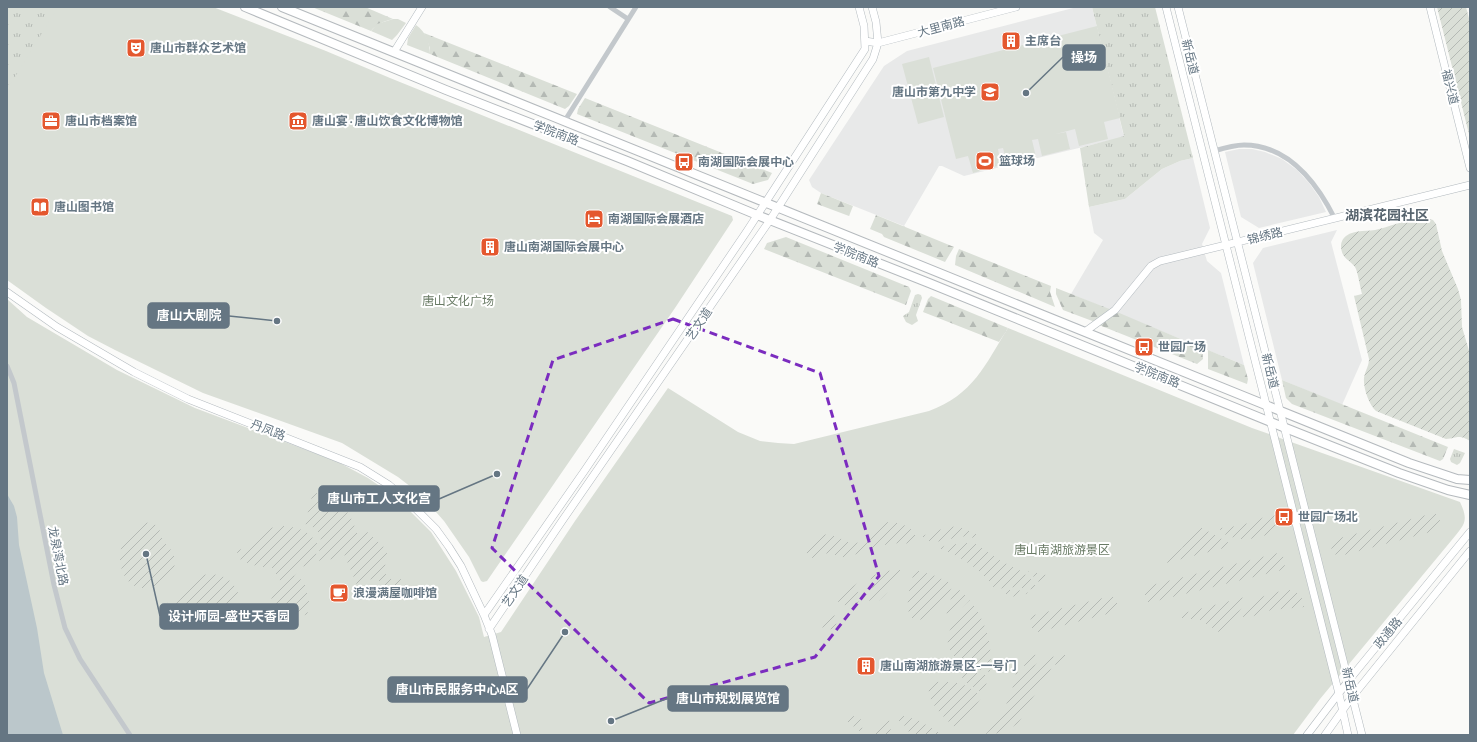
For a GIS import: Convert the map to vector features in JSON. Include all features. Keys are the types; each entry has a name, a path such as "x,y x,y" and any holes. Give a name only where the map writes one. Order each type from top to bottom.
{"main road":[{"name":"学院南路","path":"245,7 446,90 627,161 757,215 1269,420 1283,427 1414,478 1448,490 1470,495"},
{"name":"学院南路","path":"282,7 764,203 1086,331 1409,463 1457,479 1470,480"},
{"path":"394,52 422,7"},
{"name":"艺文道","path":"484,615 601,447 757,215 865,49 864,26 859,7"},
{"name":"艺文道","path":"489,629 770,220 873,59 878,43 876,22 872,7"},
{"name":"大里南路","path":"865,41 878,43 1016,7"},
{"name":"新岳道","path":"1166,7 1339,694 1348,735"},
{"name":"新岳道","path":"1178,7 1362,735"},
{"name":"福兴道","path":"1430,7 1470,168"},
{"name":"锦绣路","path":"1086,331 1115,310 1151,266 1160,261 1470,185"},
{"name":"丹凤路","path":"7,292 57,327 134,372 188,399 360,467 389,485 406,499 436,529 461,566 489,629 517,735"},
{"path":"601,447 610,452"},
{"name":"政通路","path":"1308,735 1349,680 1470,532"},
{"name":"政通路","path":"1325,735 1352,697 1470,551"},
{"name":"丹凤路","path":"484,615 486,632 512,735"}],"street":[{"path":"610,7 628,19"},
{"path":"564,122 635,9 627,7"},
{"path":"1214,151 1244,145 1274,151 1300,168 1327,203 1335,219"},
{"name":"龙泉湾北路","path":"7,366 14,383 54,585 65,628 80,659 130,735"}],"highlighted area":[{"path":"673,319 820,373 879,576 815,657 649,703 492,548 553,360"}],"shaded area":[{"name":"唐山市第九中学","path":"1077,7 1092,7 1124,137 964,176 939,166 904,226 821,193 812,187 809,180 884,66 907,51"},
{"path":"1239,149 1252,149 1265,152 1282,159 1297,170 1309,183 1319,197 1326,212 1259,228 1241,217 1225,152"},
{"path":"1193,158 1210,228 1202,244 1207,261 1221,273 1244,365 1071,294 1103,240 1094,233 1089,207 1125,199 1162,169 1180,161"},
{"path":"1337,230 1331,242 1362,360 1342,405 1282,380 1253,263 1263,248"},
{"path":"7,494 14,506 17,517 19,545 37,628 44,673 63,735 7,735"}],"green space":[{"path":"7,7 71,7 7,90"},
{"name":"唐山文化广场","path":"58,7 213,7 326,51 732,216 733,220 675,308 487,581 481,581 469,557 444,521 420,494 398,477 342,443 203,393 115,350 88,336 7,280 7,90"},
{"path":"312,7 365,7 393,19 378,25 371,31"},
{"path":"1092,7 1155,7 1193,158 1180,161 1162,169 1125,199 1089,207 1080,148 1124,136"},
{"path":"1437,7 1466,7 1470,22 1470,138"},
{"path":"398,19 406,23 392,40 371,31 377,24"},
{"path":"416,25 427,38 430,54 407,45 408,38"},
{"path":"1097,26 1120,118 1104,122 1108,139 1079,146 1075,129 1056,134 1066,132 1070,149 1042,156 1038,139 1032,140 1036,157 1007,164 1003,148 998,149 1001,165 973,173 968,156 956,159 933,68"},
{"path":"424,33 577,94 569,106 565,109 430,54 430,48"},
{"path":"929,57 944,117 918,124 902,64"},
{"path":"585,98 772,173 768,180 753,184 577,114 578,109"},
{"path":"821,193 853,206 849,216 817,204"},
{"path":"876,215 954,247 945,262 884,237 882,234 870,229"},
{"path":"1427,218 1433,220 1436,224 1442,251 1461,300 1462,327 1470,354 1470,441 1460,437 1446,439 1376,411 1369,401 1364,387 1364,378 1369,359 1354,296 1362,294 1355,267 1343,254 1341,247 1342,241 1346,236 1354,232 1375,230 1409,220"},
{"path":"786,237 909,287 911,291 906,305 764,249 767,243"},
{"path":"959,249 1051,286 1050,292 1055,307 955,265 956,256"},
{"path":"1056,288 1112,310 1095,322 1063,310 1056,294"},
{"path":"915,295 921,295 922,298 916,315 918,321 912,325 906,322 903,316 909,312"},
{"path":"931,296 1008,328 999,342 923,312 928,299"},
{"name":"唐山南湖旅游景区","path":"7,299 27,317 117,370 195,408 338,462 368,478 397,498 431,532 456,571 479,617 484,637 501,632 575,521 668,388 738,432 760,441 794,444 929,411 944,404 957,396 976,377 1008,328 1252,428 1460,502 1465,519 1462,527 1451,541 1320,699 1293,735 7,735"},
{"path":"1117,312 1202,348 1203,359 1197,364 1099,325"},
{"path":"1208,350 1244,365 1248,379 1247,384 1208,369"},
{"path":"1282,380 1448,447 1443,459 1440,461 1292,404 1286,398"},
{"path":"1454,449 1465,453 1460,463 1457,465 1451,462 1450,459"},
{"path":"313,492 325,496 341,505 349,514 356,531 360,536 366,531 383,546 387,553 385,561 386,576 393,580 402,579 410,593 400,594 398,589 388,592 382,583 375,579 367,580 357,585 344,554 333,559 316,561 320,549 321,538 316,530 305,524"},
{"path":"1277,510 1280,511 1282,522 1271,534 1246,540 1231,537 1224,534 1220,530 1221,528 1236,526 1257,520"},
{"path":"1434,513 1439,516 1441,526 1438,530 1340,556 1334,554 1332,550 1331,546 1336,539"},
{"path":"145,522 156,525 160,531 163,542 173,553 175,564 171,574 163,582 153,587 142,588 131,584 123,573 120,555 122,545 127,536 133,529"},
{"path":"888,522 898,523 912,530 916,538 915,544 899,543 877,546 846,558 828,553 812,558 805,551 808,543 816,537 827,534 854,544 862,541 874,527"},
{"path":"283,526 294,527 308,533 318,545 315,559 312,564 301,567 294,576 304,581 309,602 306,606 308,614 289,620 287,612 273,606 270,591 281,582 272,568 250,564 238,558 237,551 254,544 269,529"},
{"path":"958,526 978,535 979,538 961,537 934,542 922,536 945,528"},
{"path":"1197,526 1231,544 1232,546 1166,563 1165,560 1182,548 1193,529"},
{"path":"967,543 976,544 1001,561 1021,571 1032,580 1037,589 1015,587 995,589 984,575 970,564 939,548 947,545"},
{"path":"1278,553 1283,556 1285,565 1282,570 1149,603 1146,600 1144,590 1148,586"},
{"path":"892,570 902,570 884,596 879,601 867,607 873,591 870,576"},
{"path":"915,570 933,575 953,584 946,599 939,607 931,614 920,620 915,620 911,617 908,604 911,581"},
{"path":"1028,571 1051,576 1041,584"},
{"path":"208,574 225,577 232,583 238,592 240,598 237,600 228,617 222,622 206,626 198,625 182,615 171,618 167,611 167,603 181,599 183,590 190,582"},
{"path":"862,580 858,594 858,601 861,608 848,607 837,601 845,592"},
{"path":"956,587 970,600 955,613 948,615 946,612 946,606 950,601"},
{"path":"1005,590 1018,590 1029,593 1019,596 1010,596 1004,593"},
{"path":"1292,590 1301,595 1304,607 1271,610 1245,619 1243,618 1245,611 1253,601 1266,595"},
{"path":"1111,596 1116,598 1118,608 1115,612 1038,632 1035,632 1031,626 1030,621 1034,615"},
{"path":"1245,597 1246,601 1228,628 1222,632 1219,632 1200,620 1182,618 1180,616 1180,614"},
{"path":"972,603 982,619 988,636 991,653 990,672 961,662 948,646 948,636 952,626"},
{"path":"830,611 837,618 836,625 832,629 821,631"},
{"path":"1044,653 1034,662 1022,666 1027,658"},
{"path":"1053,653 1053,660 1050,671 1017,724 1002,732 985,735 1001,714 1009,698 1016,673 1035,665"},
{"path":"1061,654 1072,657 1053,673 1058,655"},
{"path":"966,670 989,676 983,693 964,681 961,675 962,672"},
{"path":"937,682 961,684 972,689 981,698 971,712 955,727 939,712 930,698 929,691 931,686"},
{"path":"852,716 862,721 861,732 845,720"},
{"path":"904,716 918,720 943,735 911,735 905,726 895,717"},
{"path":"889,719 890,728 893,735 870,735 882,723"}],"place":[{"name":"主席台","path":"1011,41"},
{"name":"唐山市群众艺术馆","path":"136,48"},
{"name":"唐山市第九中学","path":"990,92"},
{"name":"操场","path":"1026,93"},
{"name":"唐山市档案馆","path":"51,121"},
{"name":"唐山宴 · 唐山饮食文化博物馆","path":"298,121"},
{"name":"篮球场","path":"985,161"},
{"name":"南湖国际会展中心","path":"684,162"},
{"name":"唐山图书馆","path":"40,207"},
{"name":"南湖国际会展酒店","path":"594,219"},
{"name":"唐山南湖国际会展中心","path":"490,247"},
{"name":"唐山大剧院","path":"277,321"},
{"name":"世园广场","path":"1144,347"},
{"name":"唐山市工人文化宫","path":"497,474"},
{"name":"世园广场北","path":"1284,517"},
{"name":"设计师园-盛世天香园","path":"146,554"},
{"name":"浪漫满屋咖啡馆","path":"339,593"},
{"name":"唐山市民服务中心A区","path":"565,632"},
{"name":"唐山南湖旅游景区-一号门","path":"866,666"},
{"name":"唐山市规划展览馆","path":"611,721"}],"district":[{"name":"湖滨花园社区","path":"1387,215"}]}
